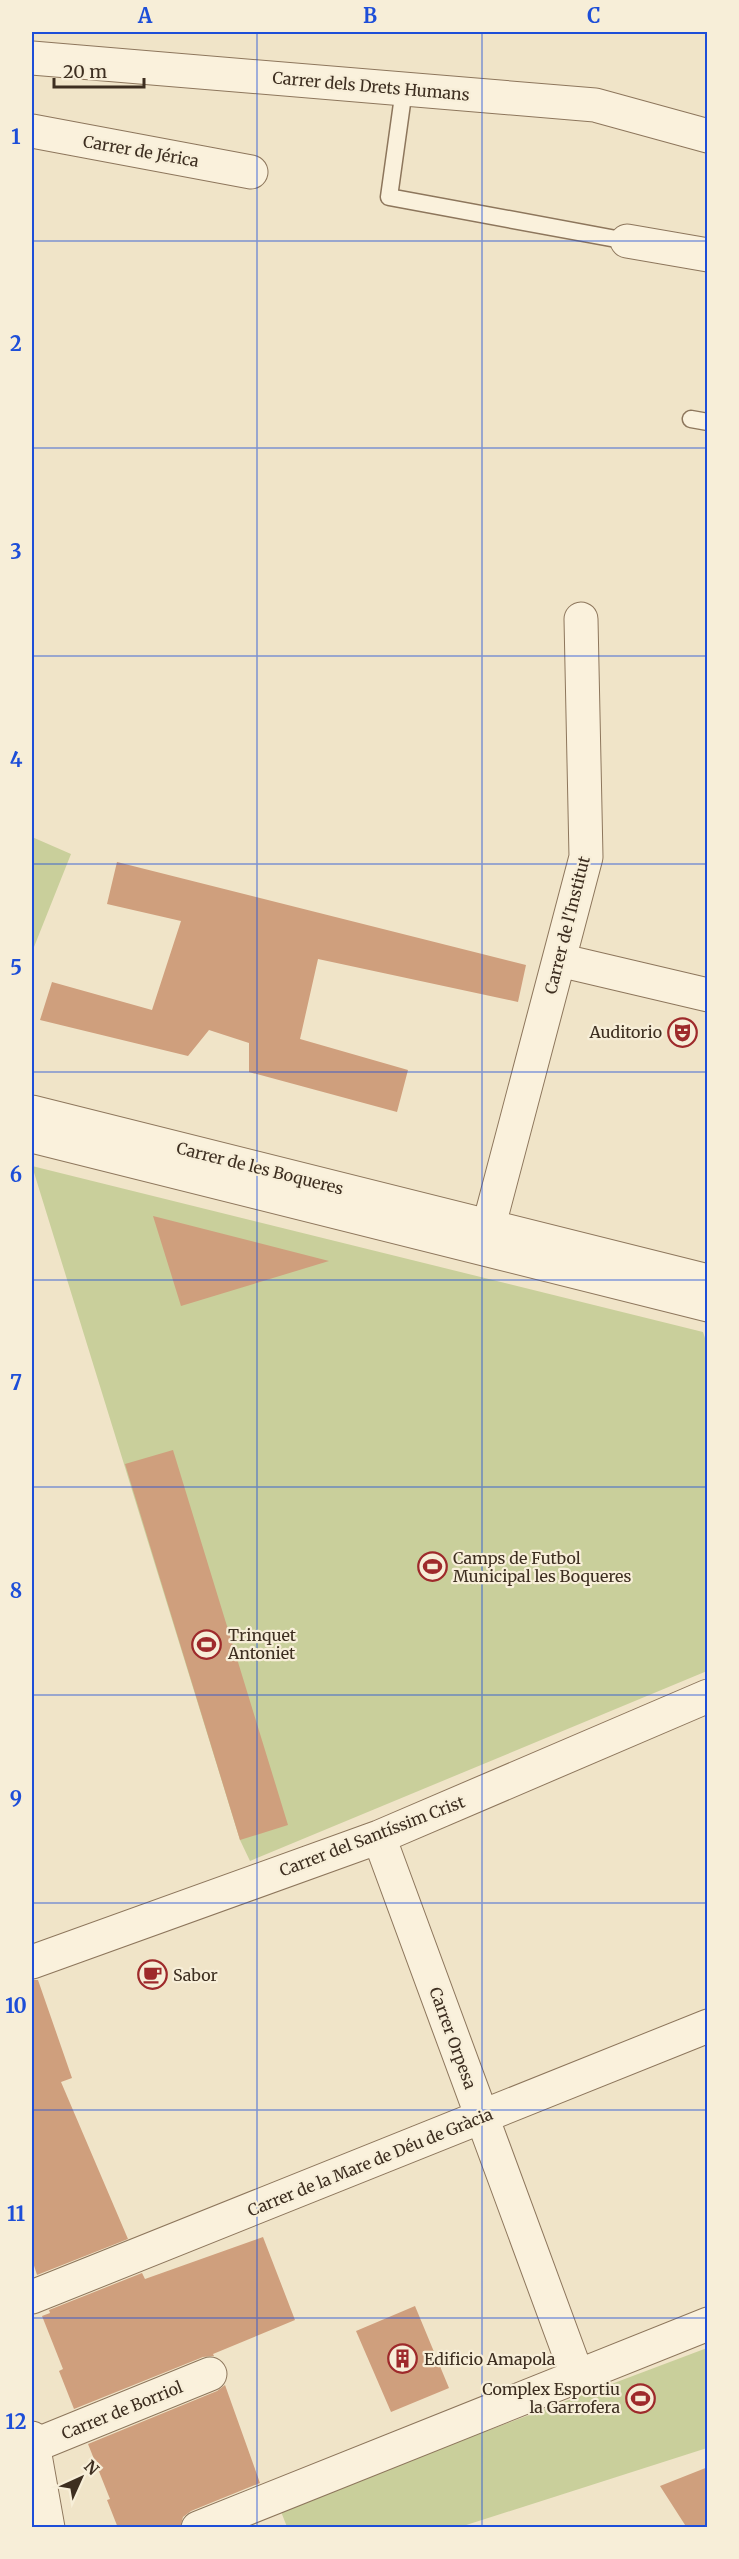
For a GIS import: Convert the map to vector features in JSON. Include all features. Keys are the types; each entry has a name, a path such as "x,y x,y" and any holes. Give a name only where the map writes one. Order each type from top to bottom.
{"street":[{"name":"Carrer dels Drets Humans","path":"32,58 595,105 708,136"},
{"name":"Carrer de Jérica","path":"32,131 251,172"},
{"path":"627,241 708,255"},
{"name":"Carrer de l'Institut","path":"486,1237 586,856 581,619"},
{"path":"559,960 708,995"},
{"name":"Carrer de les Boqueres","path":"32,1112 486,1237 708,1305"},
{"name":"Carrer de les Boqueres","path":"32,1136 486,1237 708,1281"},
{"name":"Carrer del Santíssim Crist","path":"32,1962 379,1837 708,1696"},
{"name":"Carrer Orpesa","path":"379,1837 577,2375"},
{"name":"Carrer de la Mare de Déu de Gràcia","path":"32,2297 708,2026"},
{"path":"198,2528 708,2324"},
{"name":"Carrer de Borriol","path":"32,2442 210,2374"},
{"path":"32,2442 48,2528"}],"lane":[{"path":"404,89 389,196 627,241"}],"green space":[{"path":"32,837 71,854 32,952"},
{"name":"Camps de Futbol Municipal les Boqueres","path":"32,1166 703,1332 708,1347 707,1671 250,1861 240,1840"},
{"name":"Complex Esportiu la Garrofera","path":"707,2348 707,2448 460,2527 287,2527 280,2509"}],"building":[{"path":"117,862 526,965 518,1002 318,959 300,1039 408,1070 397,1112 249,1072 249,1043 209,1030 188,1056 40,1020 52,982 152,1010 181,921 107,904"},
{"path":"153,1216 329,1261 181,1306"},
{"name":"Trinquet Antoniet","path":"173,1450 288,1825 240,1840 125,1464"},
{"path":"32,1980 38,1980 72,2078 61,2082 128,2239 37,2275 32,2259"},
{"path":"263,2237 295,2320 213,2354 214,2356 203,2357 74,2409 59,2371 63,2369 42,2316 50,2313 49,2310 142,2273 145,2279"},
{"name":"Edificio Amapola","path":"415,2306 449,2388 391,2412 356,2331"},
{"path":"225,2385 260,2483 191,2511 183,2517 180,2528 118,2528 107,2500 110,2499 88,2444 217,2391"},
{"path":"708,2467 708,2528 687,2528 660,2486"}],"place":[{"name":"Auditorio","path":"683,1032"},
{"name":"Camps de Futbol Municipal les Boqueres","path":"432,1567"},
{"name":"Trinquet Antoniet","path":"207,1644"},
{"name":"Sabor","path":"152,1975"},
{"name":"Edificio Amapola","path":"403,2359"},
{"name":"Complex Esportiu la Garrofera","path":"641,2398"}]}
